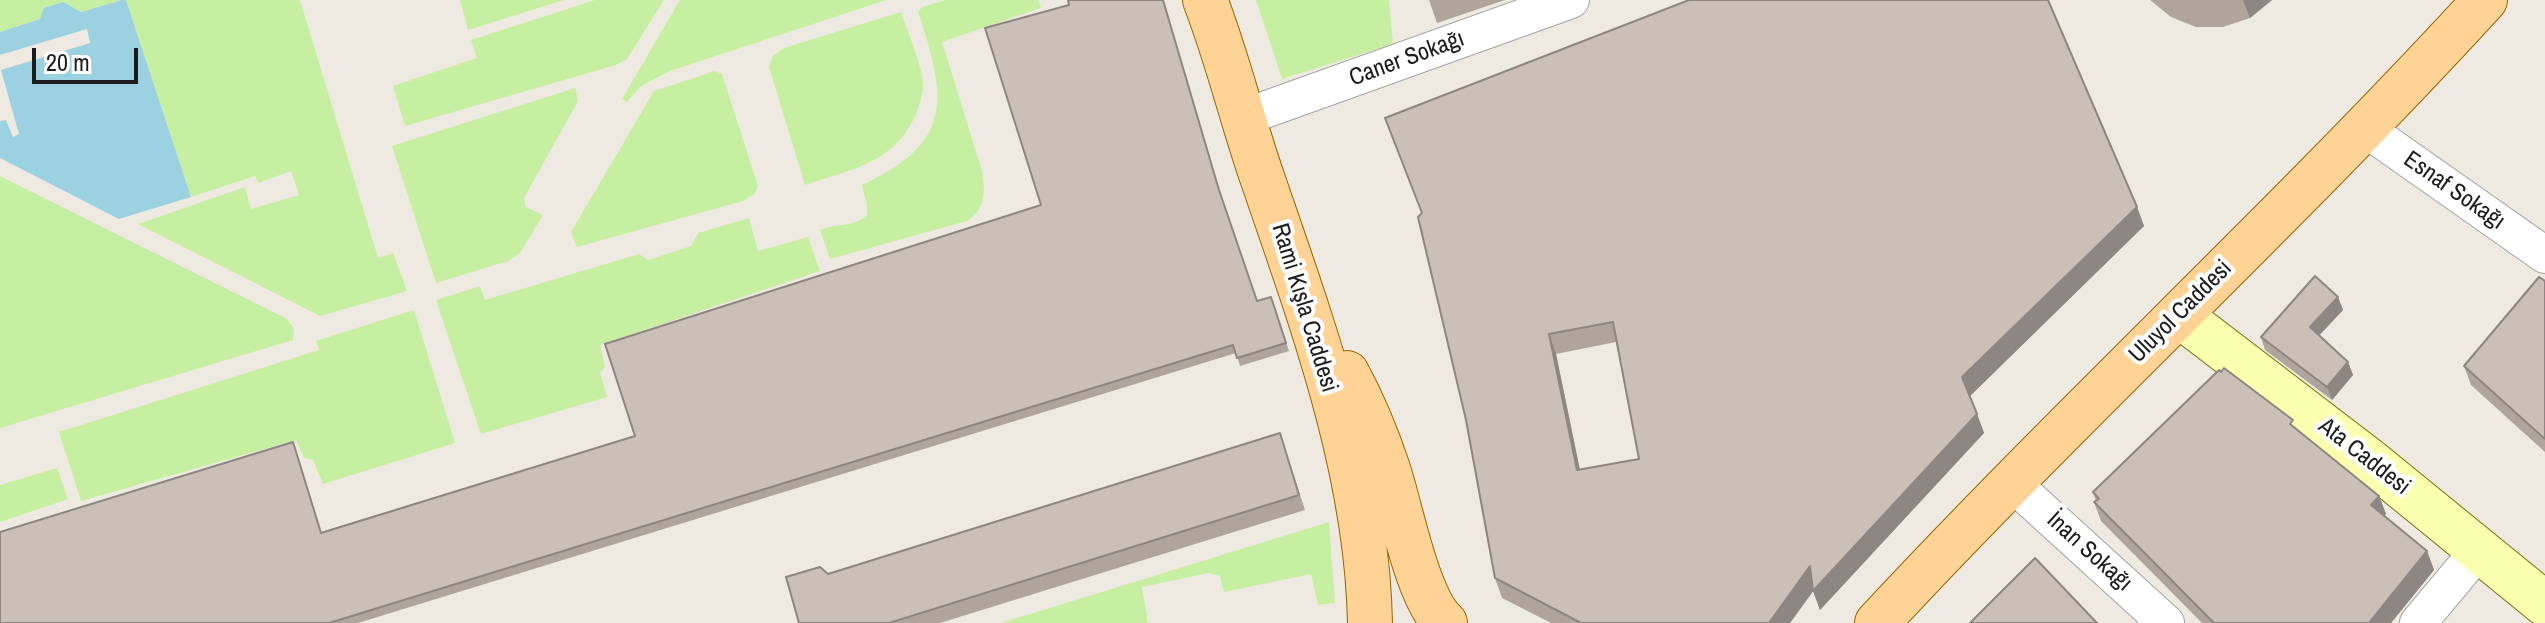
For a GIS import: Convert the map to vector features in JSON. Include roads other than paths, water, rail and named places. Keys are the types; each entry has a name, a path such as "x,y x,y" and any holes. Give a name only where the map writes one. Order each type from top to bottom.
{"main road":[{"name":"Uluyol Caddesi","path":"1877,623 2011,482 2179,315 2485,0"},
{"name":"Rami Kışla Caddesi","path":"1212,8 1242,118 1299,283 1353,472 1364,536 1370,623"},
{"path":"1299,283 1365,404 1422,586 1437,616 1445,623"}],"street":[{"name":"Caner Sokağı","path":"1242,118 1571,0"},
{"name":"Esnaf Sokağı","path":"2363,127 2545,255"},
{"name":"Ata Caddesi","path":"2179,315 2371,462 2545,604"},
{"name":"İnan Sokağı","path":"2011,482 2166,623"},
{"path":"2418,623 2479,550"}],"water":[{"path":"126,0 191,197 119,219 0,158 0,121 6,120 13,137 19,134 1,70 90,43 87,29 0,55 0,32 40,19 44,8 63,2 81,12"}]}
